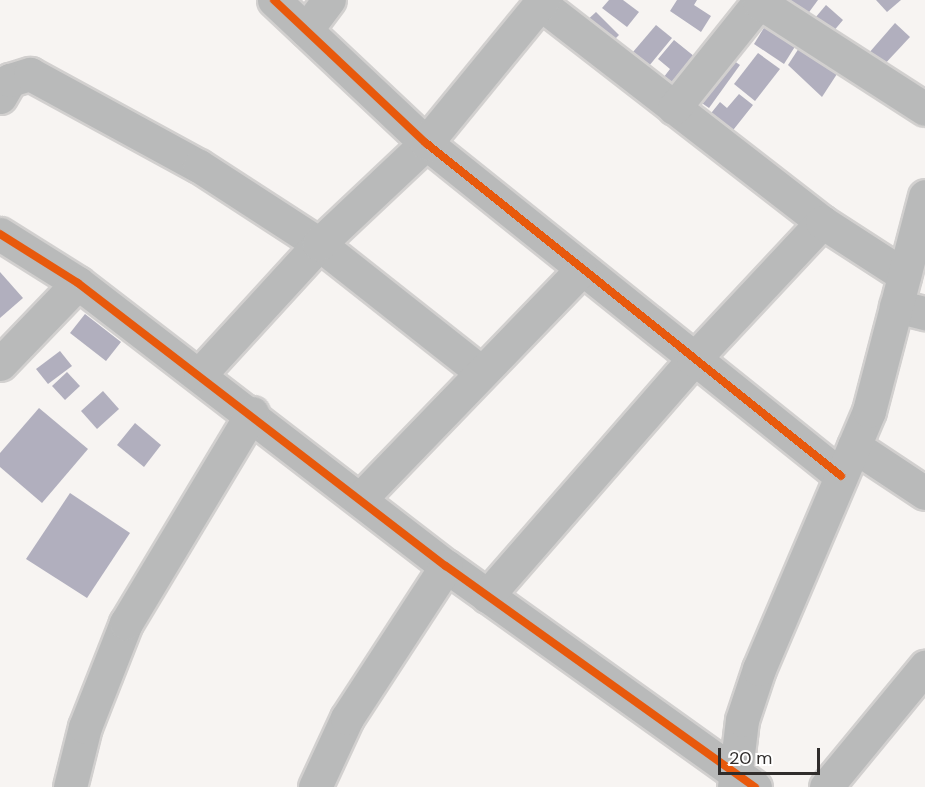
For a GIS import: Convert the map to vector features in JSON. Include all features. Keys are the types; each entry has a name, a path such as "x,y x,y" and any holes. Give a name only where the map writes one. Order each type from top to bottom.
{"street":[{"path":"274,0 426,143 580,271 841,476"},
{"path":"306,30 329,0"},
{"path":"674,108 760,1 925,109"},
{"path":"200,374 319,244 426,143 542,2 822,222 904,275"},
{"path":"0,97 10,80 30,74 199,166 319,244 481,372"},
{"path":"741,782 742,720 759,669 911,310 904,275 925,196"},
{"path":"487,596 693,360 822,222"},
{"path":"0,234 78,283 252,413 446,566 741,782"},
{"path":"361,498 580,271"},
{"path":"0,364 78,283"},
{"path":"70,787 85,727 126,623 252,413"},
{"path":"854,446 925,493"},
{"path":"315,787 347,718 446,566"},
{"path":"826,787 925,667"}],"building":[{"path":"609,0 623,0 639,12 627,27 602,8"},
{"path":"677,0 697,0 694,5 711,16 701,32 670,11"},
{"path":"778,0 818,0 804,19"},
{"path":"876,0 901,0 887,12"},
{"path":"826,5 843,20 832,33 815,18"},
{"path":"596,12 619,35 607,47 584,23"},
{"path":"895,23 910,37 882,67 868,54"},
{"path":"656,25 672,38 644,72 627,59"},
{"path":"765,26 796,45 784,64 754,44"},
{"path":"674,40 700,61 670,97 657,86 670,69 658,59"},
{"path":"799,48 837,74 822,97 788,65"},
{"path":"758,53 780,69 755,101 734,84"},
{"path":"724,54 740,65 709,108 693,97"},
{"path":"739,94 753,105 730,134 708,117 720,102 727,108"},
{"path":"0,272 23,298 0,318"},
{"path":"85,314 121,342 106,361 70,333"},
{"path":"60,351 72,366 48,384 36,369"},
{"path":"67,372 80,386 65,400 52,386"},
{"path":"103,391 119,409 97,429 81,411"},
{"path":"39,408 88,449 42,503 0,467 0,453"},
{"path":"135,423 161,445 144,467 117,445"},
{"path":"70,493 130,533 87,598 26,559"}],"cycle path":[{"path":"274,0 426,143 841,476"},
{"path":"0,234 78,283 446,566 755,787"}]}
